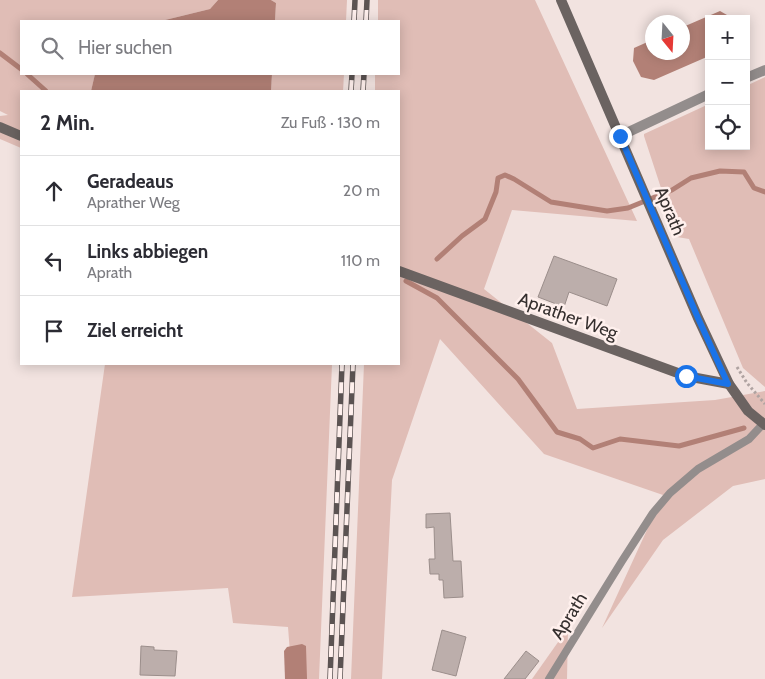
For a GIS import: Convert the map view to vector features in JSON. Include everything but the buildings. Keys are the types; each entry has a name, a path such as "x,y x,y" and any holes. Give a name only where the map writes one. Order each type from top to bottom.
{"main road":[{"name":"Aprath","path":"562,0 728,384 748,411 764,424"},
{"path":"0,127 20,136"},
{"name":"Aprather Weg","path":"400,271 686,376 728,384"}],"street":[{"path":"750,76 765,70"},
{"path":"620,136 705,96"}],"lane":[{"name":"Aprath","path":"548,679 653,513 670,493 698,469 749,439 764,424"}],"shaded area":[{"path":"0,0 218,0 210,9 165,20 20,20 20,75 95,75 91,90 20,90 20,148 0,139 0,116 8,115 0,111"},
{"path":"218,0 271,0 276,3 275,20 165,20 210,9"},
{"path":"271,0 347,0 346,20 275,20 276,3"},
{"path":"378,0 535,0 637,221 512,210 484,289 552,343 577,409 715,400 765,391 765,479 733,486 663,540 602,628 663,495 544,454 440,339 392,480 382,679 351,679 364,365 400,365 400,90 375,90 375,75 400,75 400,20 378,20"},
{"path":"720,11 727,15 711,15"},
{"path":"705,17 705,58 654,80 641,77 633,61 634,48 645,43 645,60 690,60 690,24"},
{"path":"95,75 272,75 271,90 91,90"},
{"path":"272,75 344,75 343,90 271,90"},
{"path":"765,77 765,387 743,368 689,239 677,237 644,136 644,134 705,106 705,150 750,150 750,84"},
{"path":"105,365 332,365 319,679 292,679 288,627 233,623 228,588 72,597"},
{"path":"568,628 567,679 532,679"},
{"path":"302,644 306,646 307,679 285,679 284,651 287,647"}],"waterway":[{"path":"0,53 20,68"},
{"path":"28,75 45,90"},
{"path":"437,259 462,236 485,219 496,192 498,178 505,175 551,202 607,211 628,208 672,190 691,178 720,171 744,172 754,188 765,192"},
{"path":"406,281 437,298 518,379 557,432 580,439 593,448 620,439 679,446 744,428"}],"railway":[{"path":"354,20 355,0"},
{"path":"366,20 367,0"},
{"path":"351,90 352,75"},
{"path":"363,90 364,75"},
{"path":"330,679 342,365"},
{"path":"340,679 353,365"}],"route":[{"path":"620,136 728,384 686,376"}]}
